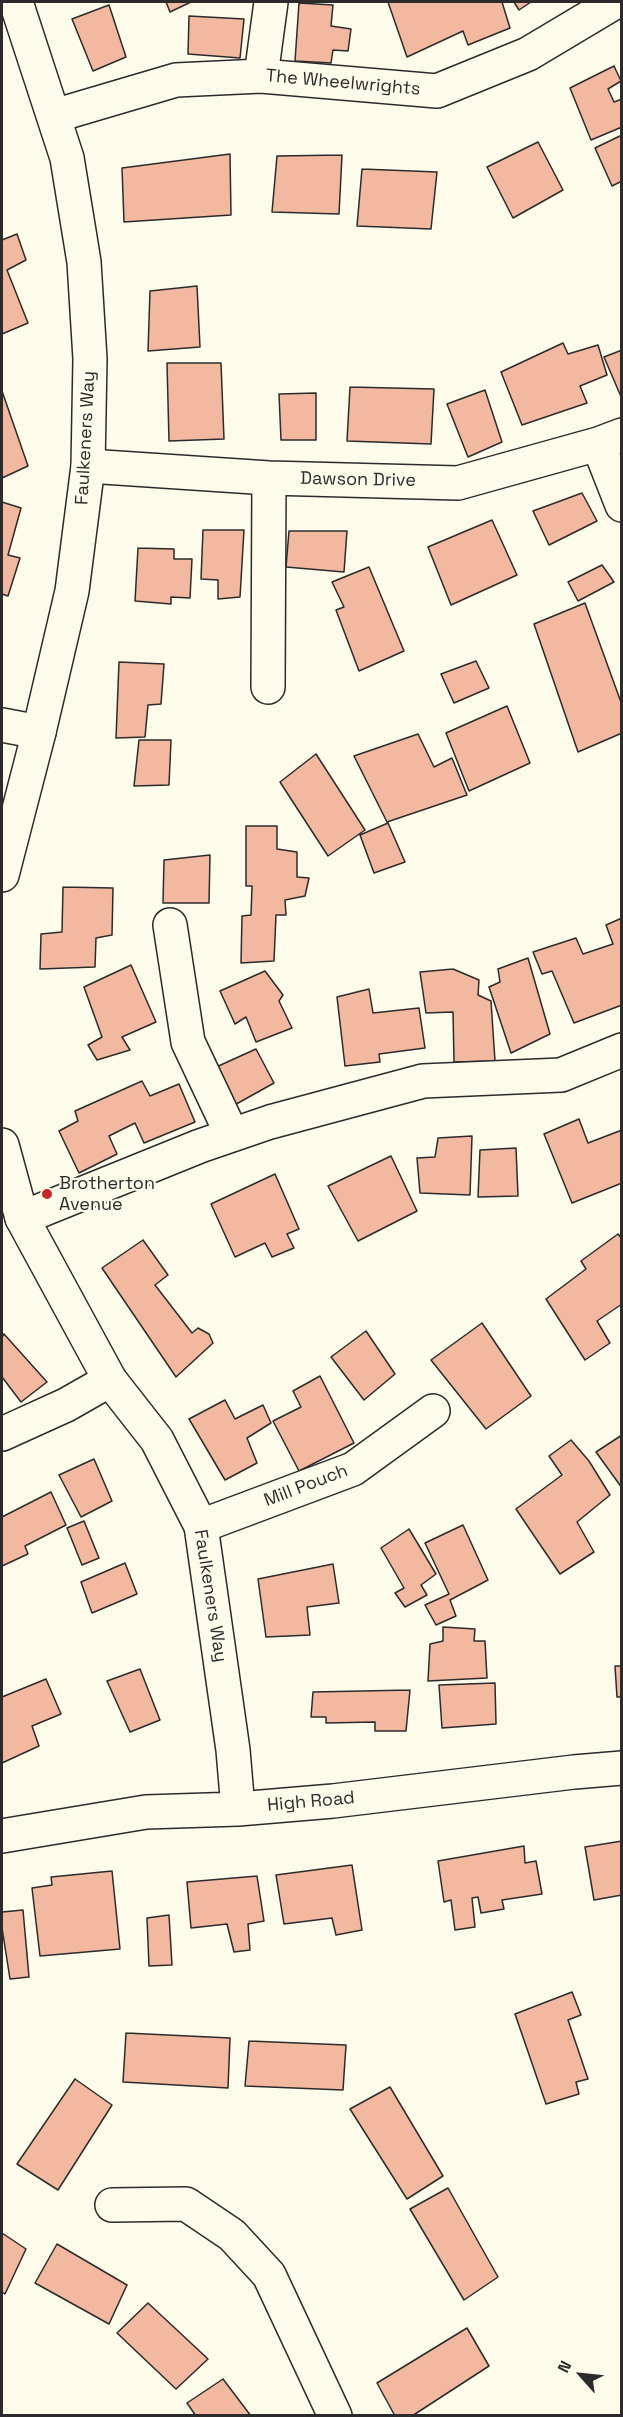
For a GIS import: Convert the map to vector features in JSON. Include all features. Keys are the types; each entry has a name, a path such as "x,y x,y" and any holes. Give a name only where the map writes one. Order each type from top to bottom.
{"street":[{"name":"Faulkeners Way","path":"2,875 72,591 88,466 90,358 84,262 67,158 16,2"},
{"path":"261,76 271,2"},
{"name":"The Wheelwrights","path":"54,116 176,80 261,76 437,91 528,54 615,2"},
{"path":"610,440 621,505"},
{"name":"Dawson Drive","path":"88,466 269,478 458,483 610,440"},
{"path":"268,687 269,478"},
{"path":"2,725 39,732"},
{"path":"170,925 188,1042 232,1135"},
{"path":"22,1218 270,1122 423,1081 561,1075 621,1050"},
{"name":"Faulkeners Way","path":"2,1145 22,1218 110,1380 157,1440 201,1526 233,1750 238,1809"},
{"path":"2,1434 66,1405 110,1380"},
{"name":"Mill Pouch","path":"201,1526 353,1469 433,1412"},
{"name":"High Road","path":"2,1836 146,1812 238,1809 333,1801 621,1768"},
{"path":"112,2205 186,2204 232,2235 269,2275 335,2415"}],"building":[{"path":"166,2 191,2 170,12"},
{"path":"388,2 502,2 510,28 468,45 463,31 407,57"},
{"path":"514,2 531,2 519,10"},
{"path":"299,3 333,5 331,26 351,29 348,51 333,50 331,63 295,61"},
{"path":"109,5 126,57 93,71 72,19"},
{"path":"189,16 244,19 240,58 188,54"},
{"path":"614,66 621,81 608,89 614,102 622,99 622,127 591,140 570,88"},
{"path":"622,135 622,181 612,186 595,148"},
{"path":"538,142 563,190 513,218 487,167"},
{"path":"230,154 231,215 124,222 122,168"},
{"path":"342,155 339,214 272,212 277,156"},
{"path":"362,169 437,172 431,229 357,226"},
{"path":"17,234 26,260 7,270 28,323 2,334 2,240"},
{"path":"197,286 200,347 148,351 150,291"},
{"path":"563,343 568,354 598,345 607,375 580,386 587,403 522,425 501,372"},
{"path":"622,350 622,399 604,357"},
{"path":"167,363 221,363 224,439 169,441"},
{"path":"350,387 434,389 431,444 347,441"},
{"path":"485,390 502,442 468,457 447,404"},
{"path":"2,391 28,466 2,478"},
{"path":"316,393 316,440 281,440 279,394"},
{"path":"582,493 597,521 549,545 533,511"},
{"path":"2,502 21,508 8,555 20,558 8,596 2,594"},
{"path":"492,520 517,575 451,605 428,547"},
{"path":"203,530 244,530 240,597 218,599 218,580 201,579"},
{"path":"289,531 347,531 344,572 286,567"},
{"path":"138,548 174,549 174,559 192,559 190,598 171,597 171,604 135,601"},
{"path":"602,565 614,582 578,601 568,582"},
{"path":"369,567 404,651 359,671 336,610 344,607 332,582"},
{"path":"585,603 622,705 622,733 578,752 534,624"},
{"path":"476,661 489,688 454,703 441,674"},
{"path":"119,662 164,664 161,704 148,705 145,737 116,738"},
{"path":"507,706 530,763 469,791 446,733"},
{"path":"418,734 434,767 452,758 467,795 387,822 354,756"},
{"path":"139,740 171,740 169,785 134,786"},
{"path":"316,754 365,830 328,856 280,782"},
{"path":"388,823 405,862 374,873 360,835"},
{"path":"246,826 277,826 277,849 297,852 297,877 309,878 305,896 285,900 286,915 276,915 274,961 241,963 242,916 251,915 252,886 246,886"},
{"path":"210,855 209,903 163,903 164,860"},
{"path":"63,887 113,888 112,935 96,938 95,967 40,969 41,934 62,932"},
{"path":"622,918 622,1005 574,1023 552,971 542,974 533,952 576,938 583,954 613,944 606,925"},
{"path":"528,958 550,1034 511,1053 489,987 500,982 498,969"},
{"path":"131,965 156,1022 122,1037 130,1050 97,1060 88,1045 102,1037 84,987"},
{"path":"453,969 479,980 478,995 491,1001 495,1061 454,1062 453,1012 426,1013 420,972"},
{"path":"265,971 283,995 279,1001 292,1028 256,1042 246,1017 235,1024 220,991"},
{"path":"369,989 373,1013 419,1008 425,1048 379,1054 380,1062 345,1066 337,997"},
{"path":"256,1049 274,1083 231,1107 214,1068"},
{"path":"142,1081 150,1096 179,1084 195,1122 144,1143 135,1123 109,1136 117,1154 79,1173 59,1131 78,1121 75,1111"},
{"path":"579,1119 588,1143 622,1130 622,1183 572,1203 544,1134"},
{"path":"472,1136 470,1195 420,1193 417,1158 435,1157 438,1138"},
{"path":"516,1148 518,1196 478,1197 480,1150"},
{"path":"391,1156 417,1211 358,1241 328,1186"},
{"path":"275,1174 299,1229 287,1234 294,1248 272,1257 265,1243 235,1257 211,1204"},
{"path":"618,1234 622,1239 622,1304 597,1321 610,1343 585,1360 546,1299 586,1269 581,1261"},
{"path":"143,1240 168,1275 155,1285 192,1333 198,1328 209,1334 213,1343 176,1377 102,1268"},
{"path":"482,1323 531,1396 486,1429 431,1360"},
{"path":"366,1331 395,1374 364,1400 331,1357"},
{"path":"4,1334 47,1382 21,1402 2,1377 2,1337"},
{"path":"320,1376 354,1443 299,1471 273,1421 301,1407 293,1391"},
{"path":"225,1400 235,1419 263,1405 271,1423 247,1438 257,1463 225,1480 189,1419"},
{"path":"622,1435 622,1488 596,1452"},
{"path":"571,1440 589,1461 610,1495 577,1522 594,1552 560,1574 516,1509 562,1475 549,1456"},
{"path":"94,1459 112,1501 81,1517 59,1475"},
{"path":"51,1492 66,1525 25,1546 28,1554 2,1566 2,1517"},
{"path":"84,1521 99,1558 82,1565 67,1528"},
{"path":"463,1525 488,1580 450,1600 456,1616 436,1625 425,1605 449,1594 425,1543"},
{"path":"409,1529 436,1574 421,1585 427,1595 405,1607 395,1593 404,1588 381,1548"},
{"path":"125,1563 137,1594 92,1613 81,1582"},
{"path":"333,1564 339,1603 307,1607 310,1635 266,1637 258,1579"},
{"path":"443,1627 475,1629 474,1641 485,1641 487,1678 428,1681 430,1644 443,1641"},
{"path":"615,1666 622,1666 622,1697 617,1697"},
{"path":"140,1669 160,1720 130,1732 107,1681"},
{"path":"46,1679 61,1714 32,1726 39,1746 2,1763 2,1697"},
{"path":"495,1683 496,1724 442,1728 439,1685"},
{"path":"410,1690 406,1731 375,1731 375,1722 326,1723 326,1717 311,1717 313,1692"},
{"path":"622,1841 622,1895 594,1900 585,1847"},
{"path":"524,1846 525,1863 536,1861 542,1894 502,1900 504,1909 481,1913 478,1897 472,1898 475,1927 455,1930 451,1900 444,1902 438,1861"},
{"path":"352,1865 362,1930 336,1935 332,1918 284,1924 276,1875"},
{"path":"112,1871 120,1949 40,1956 32,1888 52,1885 51,1877"},
{"path":"257,1876 264,1921 248,1924 250,1950 234,1952 227,1924 191,1928 187,1882"},
{"path":"23,1910 29,1977 10,1979 2,1928 2,1912"},
{"path":"169,1915 172,1965 149,1966 147,1918"},
{"path":"572,1992 581,2015 568,2020 588,2079 576,2082 579,2094 546,2104 515,2014"},
{"path":"126,2033 230,2038 228,2088 123,2082"},
{"path":"249,2041 346,2045 343,2090 245,2086"},
{"path":"75,2079 112,2105 58,2190 17,2164"},
{"path":"390,2087 443,2176 407,2199 350,2109"},
{"path":"448,2188 498,2277 464,2300 410,2209"},
{"path":"2,2233 26,2249 5,2294 2,2292"},
{"path":"57,2244 127,2285 109,2324 35,2283"},
{"path":"148,2303 208,2359 176,2389 117,2333"},
{"path":"467,2328 489,2366 412,2416 395,2416 377,2383"},
{"path":"223,2379 251,2416 196,2416 187,2403"}],"place":[{"name":"Brotherton Avenue","path":"47,1194"}]}
